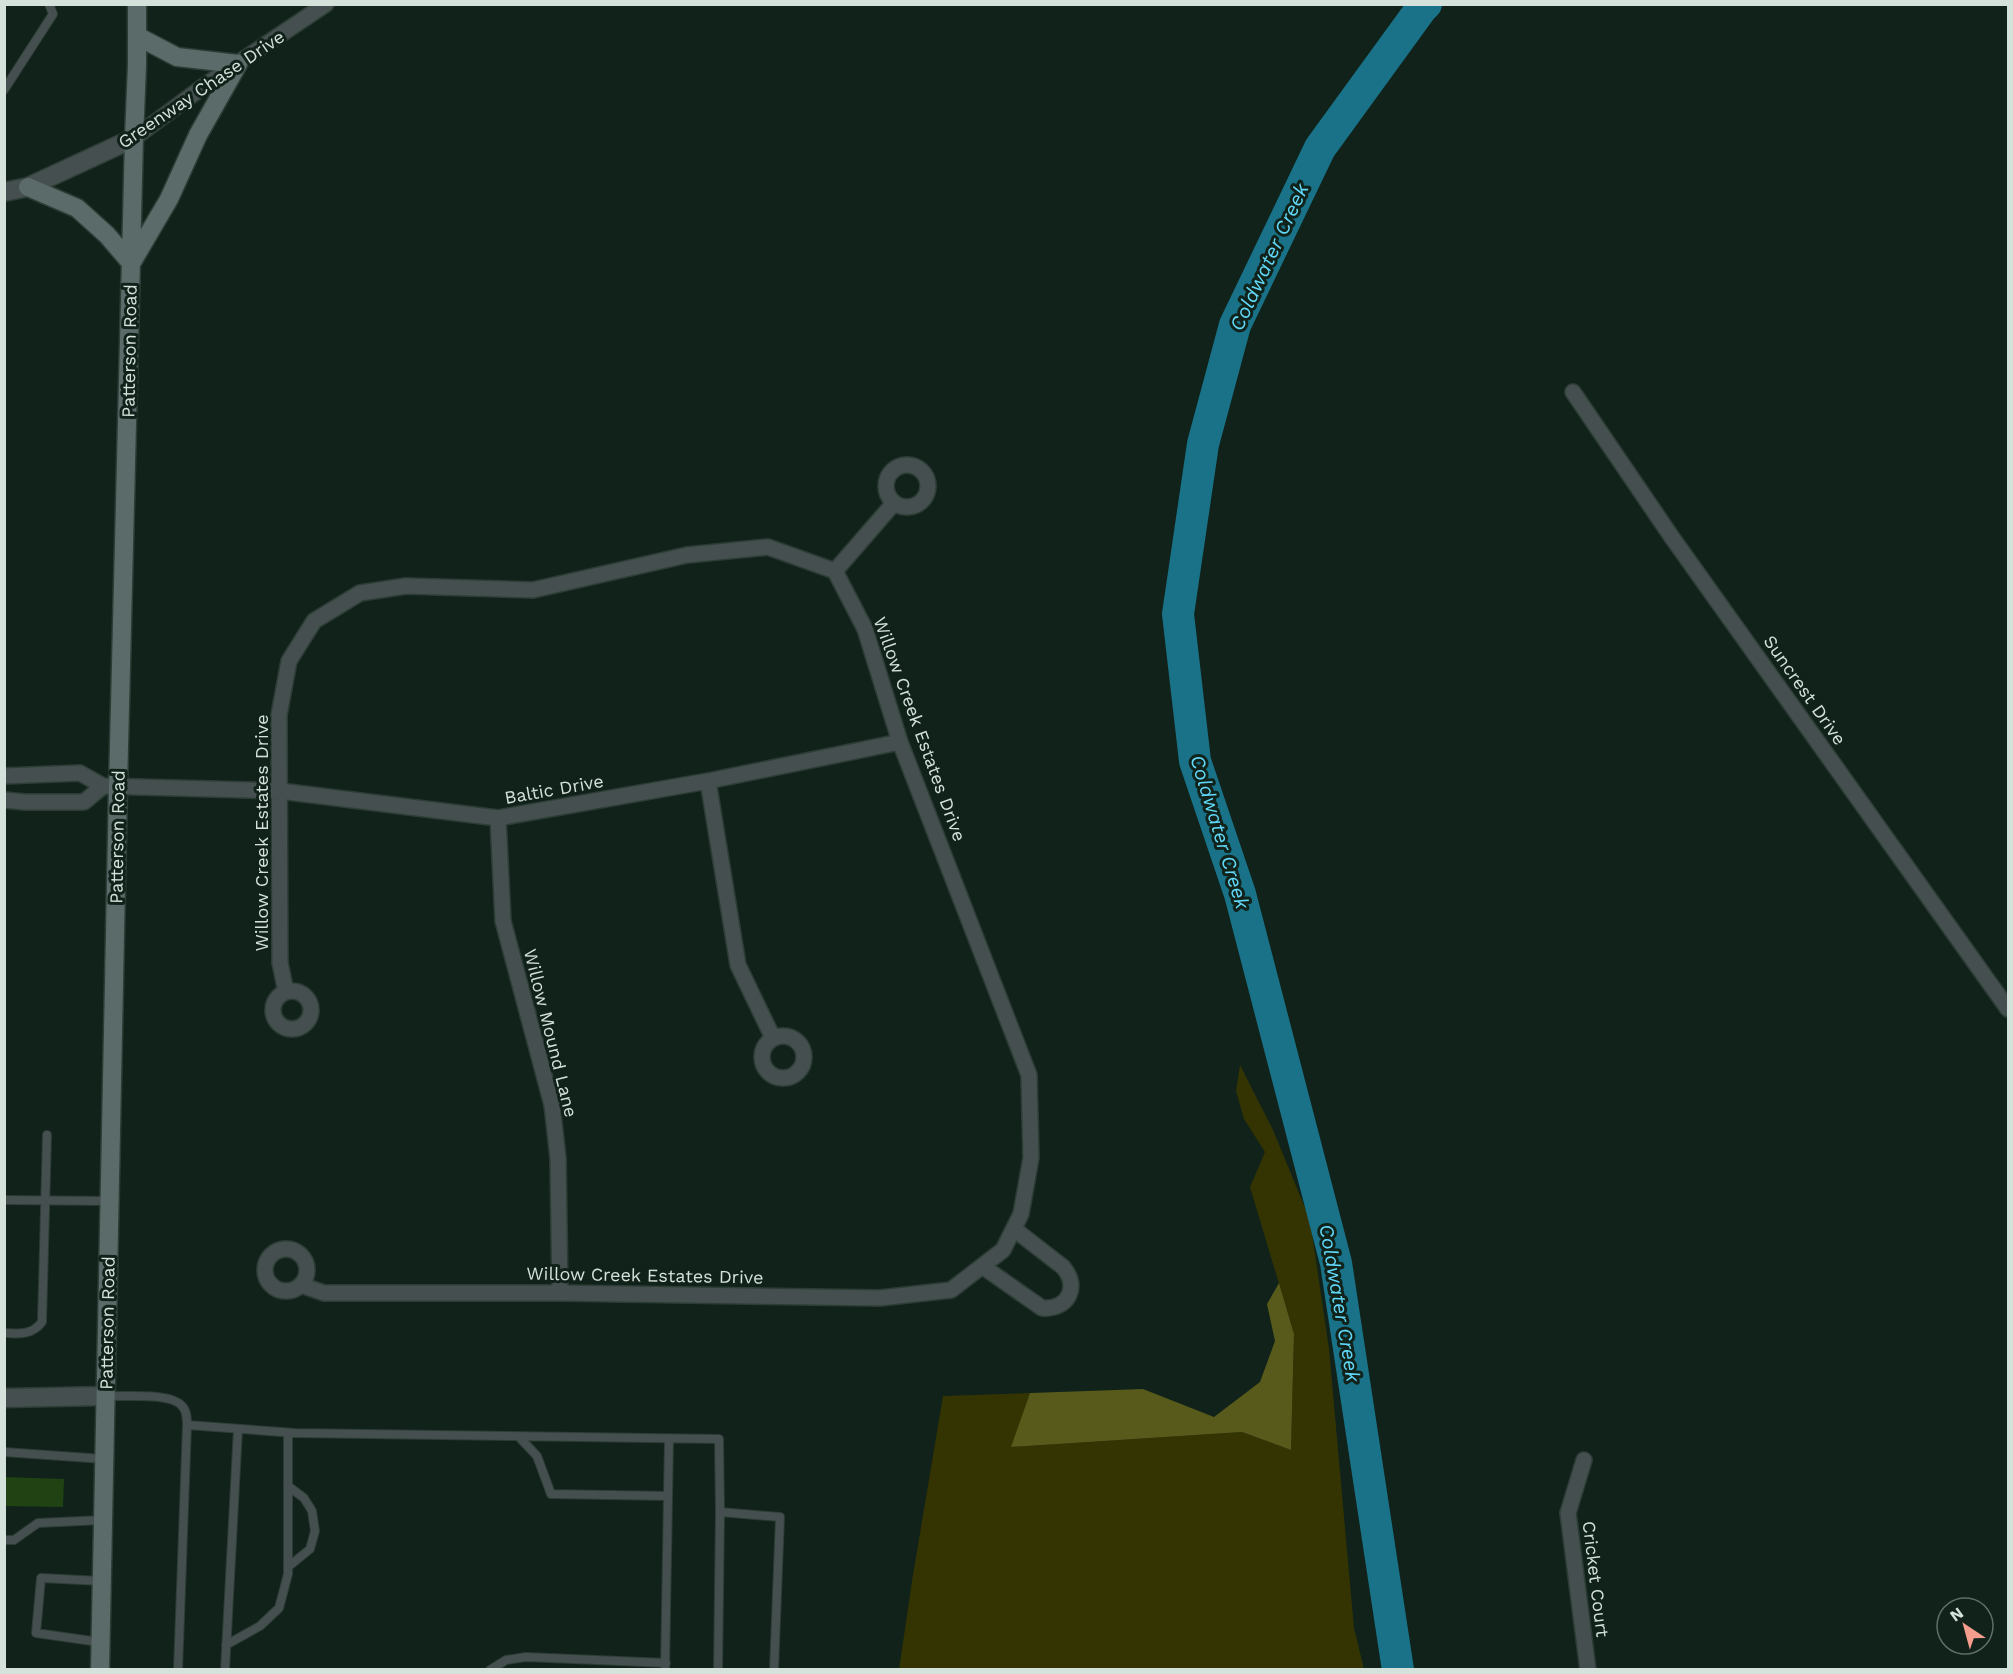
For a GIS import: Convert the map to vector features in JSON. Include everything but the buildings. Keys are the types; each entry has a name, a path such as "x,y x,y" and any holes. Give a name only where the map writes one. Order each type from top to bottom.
{"main road":[{"name":"Patterson Road","path":"100,1670 109,1201 110,787 131,263 137,4"},
{"path":"28,187 77,208 107,235 131,263 169,199 198,135 237,64 177,57 137,36"}],"street":[{"name":"Greenway Chase Drive","path":"4,192 28,187 134,138 326,4"},
{"name":"Suncrest Drive","path":"1573,392 1671,536 2008,1010"},
{"path":"835,571 894,503"},
{"name":"Willow Creek Estates Drive","path":"286,992 280,963 279,715 289,661 314,621 360,593 406,586 533,590 687,555 768,547 835,571 865,629 900,742 1029,1075 1031,1158 1022,1214 1003,1250 951,1290 880,1298 560,1293 324,1293 301,1285"},
{"name":"Baltic Drive","path":"4,776 80,773 110,787 280,791 498,818 708,781 900,742"},
{"path":"708,781 738,965 773,1038"},
{"path":"4,800 84,802 110,787"},
{"name":"Willow Mound Lane","path":"498,818 503,921 552,1105 558,1158 560,1293"},
{"path":"982,1266 1042,1308 1060,1305 1066,1299 1071,1291 1069,1274 1014,1229"},
{"path":"4,1398 105,1396"},
{"name":"Cricket Court","path":"1584,1460 1568,1513 1588,1670"}],"lane":[{"path":"4,90 53,14 49,4"},
{"path":"4,1333 31,1332 42,1322 47,1135"},
{"path":"4,1200 109,1201"},
{"path":"105,1396 169,1398 182,1406 185,1411 188,1425 178,1670"},
{"path":"188,1425 288,1433 719,1439 718,1670"},
{"path":"225,1670 238,1429"},
{"path":"226,1645 260,1626 279,1608 288,1567 288,1433"},
{"path":"519,1437 537,1456 551,1494 668,1496"},
{"path":"490,1670 506,1660 526,1657 665,1666 669,1439"},
{"path":"4,1452 104,1459"},
{"path":"288,1486 304,1498 312,1511 315,1531 310,1549 288,1567"},
{"path":"720,1512 780,1517 774,1670"},
{"path":"4,1540 14,1540 38,1523 103,1520"},
{"path":"101,1642 36,1634 41,1578 102,1581"}],"shaded area":[{"path":"1240,1065 1273,1130 1310,1220 1329,1349 1354,1628 1364,1669 899,1670 943,1396 1030,1393 1012,1447 1242,1432 1291,1450 1294,1334 1250,1187 1265,1152 1244,1119 1236,1091"},
{"path":"1279,1283 1294,1334 1291,1450 1242,1432 1011,1447 1030,1393 1143,1389 1214,1417 1260,1382 1275,1341 1267,1304"}],"waterway":[{"name":"Coldwater Creek","path":"1398,1670 1336,1263 1240,894 1195,761 1178,614 1203,444 1235,325 1320,148 1426,4"}]}
